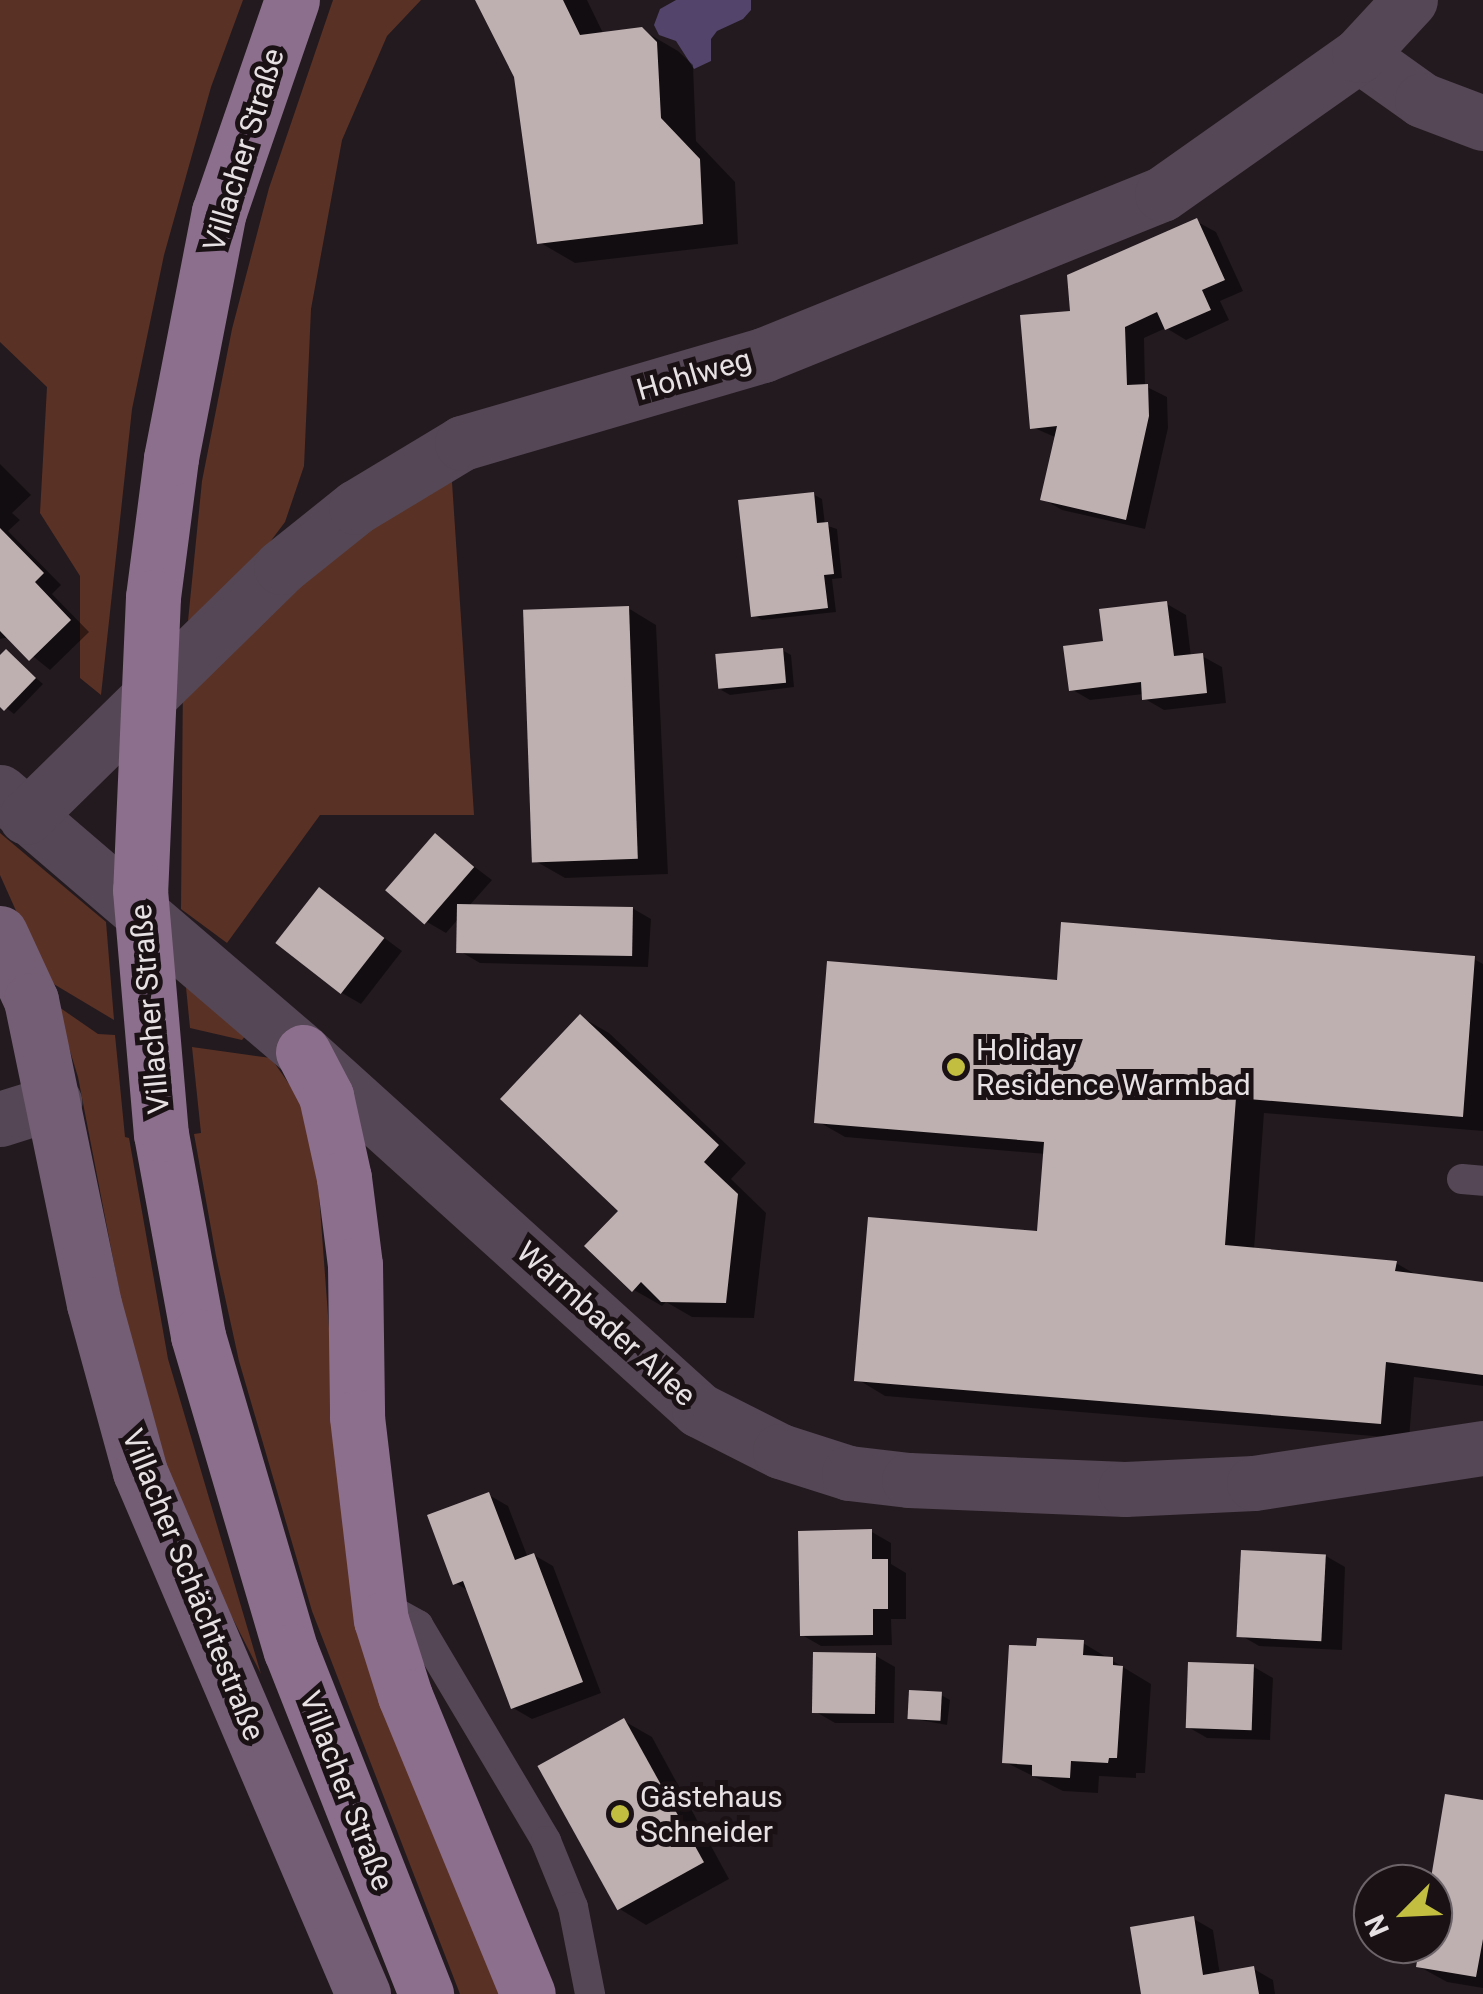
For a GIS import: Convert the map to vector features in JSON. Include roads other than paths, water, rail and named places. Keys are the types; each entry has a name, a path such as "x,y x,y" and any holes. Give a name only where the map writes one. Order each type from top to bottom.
{"main road":[{"name":"Villacher Straße","path":"292,0 219,212 171,458 153,597 140,890 162,1134 198,1336 291,1650 426,1994"},
{"path":"303,1052 326,1096 344,1178 355,1265 357,1417 378,1602 405,1696 528,1994"}],"street":[{"name":"Hohlweg","path":"13,805 281,567 356,507 462,443 764,355 1162,194 1359,55 1410,0"},
{"path":"1359,55 1422,100 1483,124"},
{"name":"Warmbader Allee","path":"13,805 303,1052 699,1410 780,1451 849,1473 909,1480 1125,1489 1254,1483 1483,1448"},
{"name":"Villacher Schächtestraße","path":"0,934 32,1000 94,1304 140,1472 363,1994"},
{"path":"0,1119 54,1102"}],"lane":[{"path":"378,1602 418,1625 546,1840 573,1907 590,1994"}],"place":[{"name":"Holiday Residence Warmbad","path":"956,1067"},
{"name":"Gästehaus Schneider","path":"620,1814"}]}
